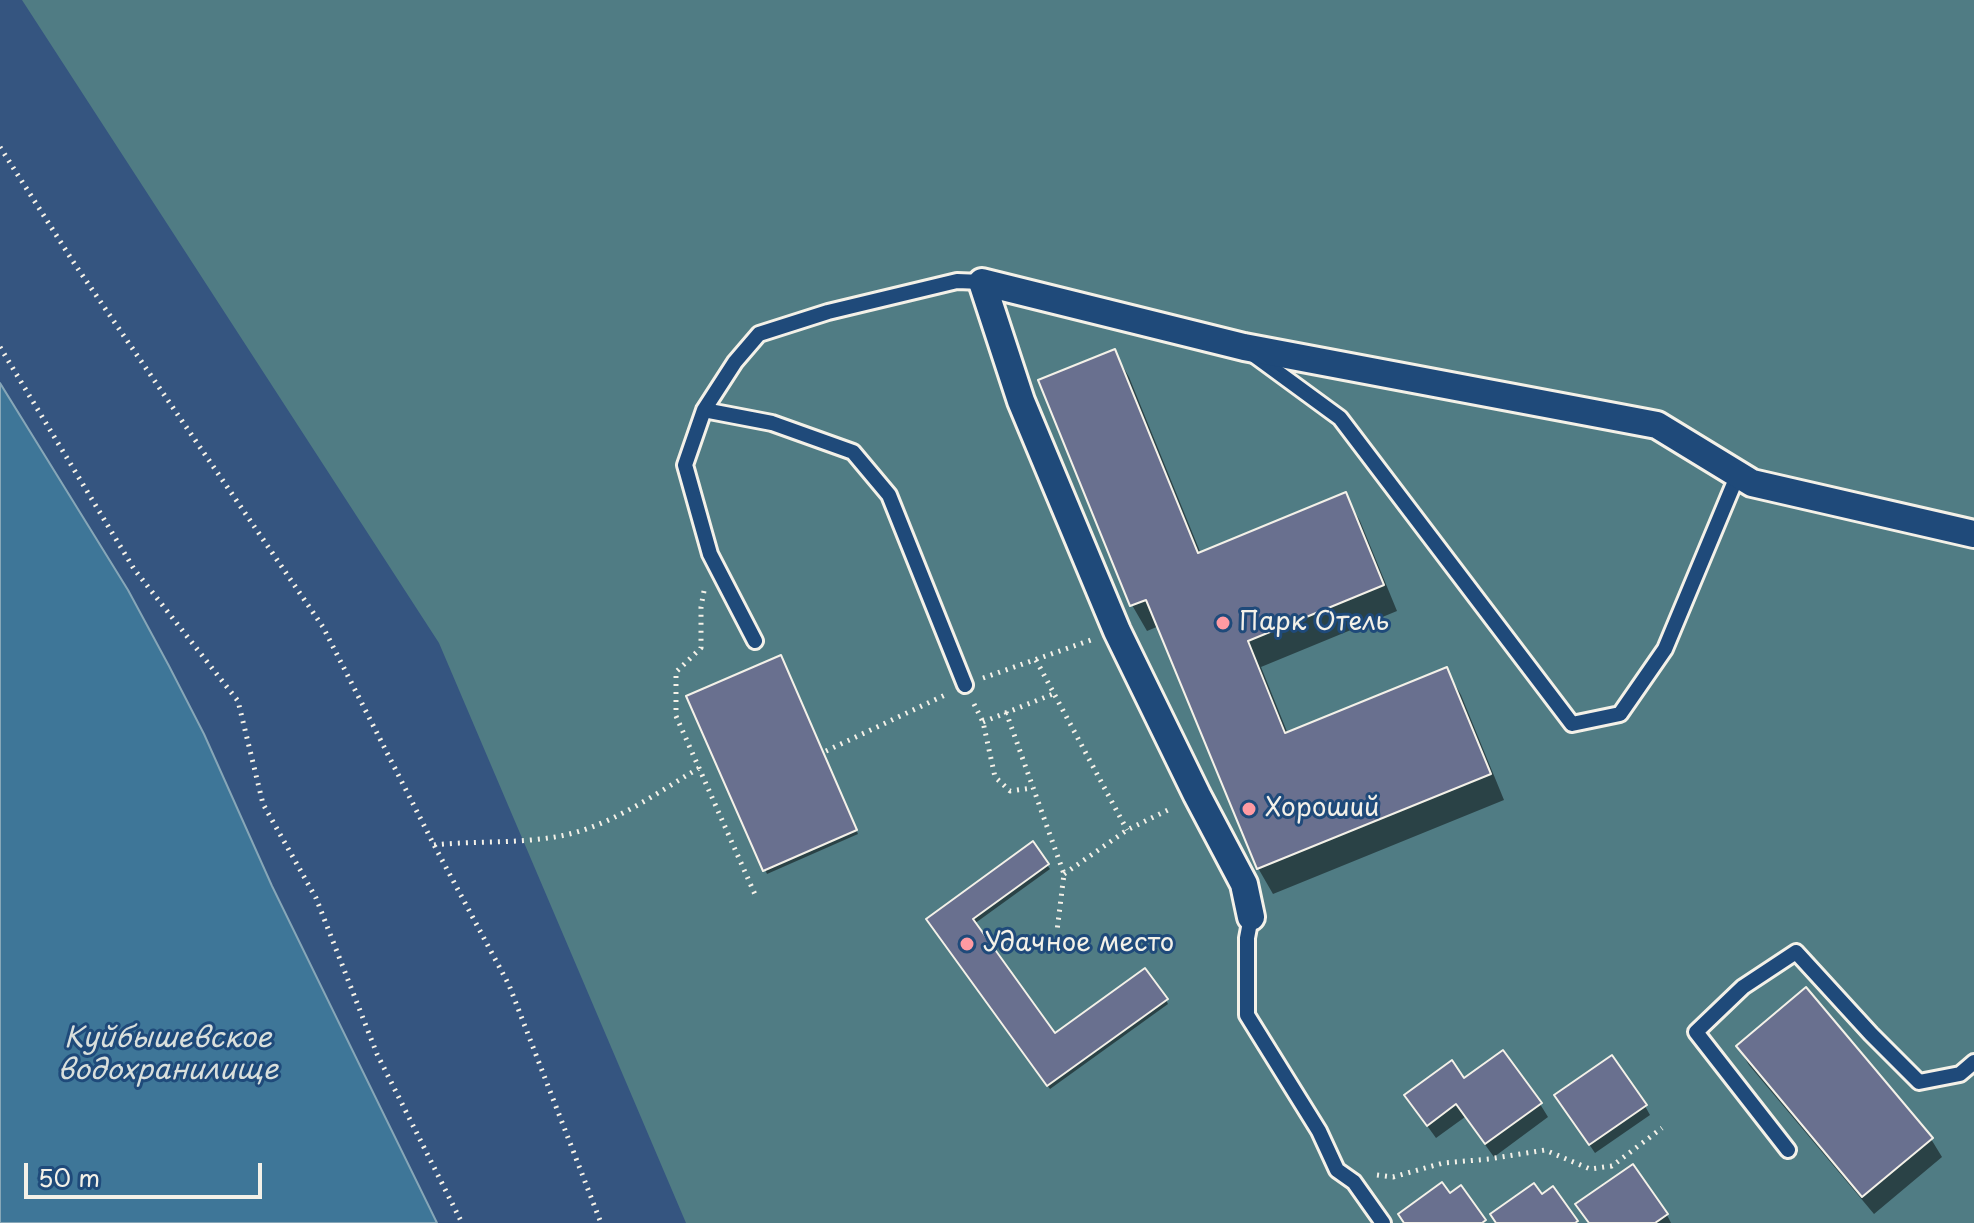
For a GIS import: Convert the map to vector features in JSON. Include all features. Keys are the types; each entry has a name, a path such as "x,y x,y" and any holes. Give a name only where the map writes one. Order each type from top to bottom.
{"street":[{"path":"982,282 1244,347 1657,425 1752,483 1974,534"},
{"path":"982,282 1021,401 1117,631 1244,884 1251,917"}],"lane":[{"path":"755,641 710,554 685,465 704,410 735,362 759,334 828,312 957,281 982,282"},
{"path":"1244,347 1340,418 1572,724 1620,714 1665,649 1738,474"},
{"path":"704,410 772,423 853,452 889,495 965,685"},
{"path":"1251,917 1247,938 1247,1015 1319,1131 1337,1170 1354,1182 1383,1223"},
{"path":"1788,1150 1696,1032 1743,987 1796,952 1919,1082 1960,1074 1974,1062"}],"path":[{"path":"0,147 74,263 323,627 509,985 601,1223"},
{"path":"0,347 134,569 238,701 263,804 316,898 377,1054 462,1223"},
{"path":"710,554 701,607 701,648 676,672 676,716 757,899"},
{"path":"826,751 965,685 1117,631"},
{"path":"1036,660 1127,830"},
{"path":"1033,788 1010,791 995,777 983,722 1053,694"},
{"path":"1006,712 1064,874 1057,931"},
{"path":"434,845 534,839 577,832 625,812 699,768"},
{"path":"1064,874 1127,830 1197,795"},
{"path":"1337,1170 1393,1177 1443,1163 1545,1150 1590,1169 1612,1166 1662,1128"}],"green space":[{"path":"22,0 1974,0 1974,1223 686,1223 439,643"}],"water":[{"name":"Куйбышевское водохранилище","path":"0,383 128,590 169,666 204,734 272,886 437,1223 0,1223"}],"building":[{"name":"Парк Отель","path":"1115,349 1198,553 1346,492 1384,585 1248,641 1285,733 1447,667 1491,774 1257,869 1146,600 1130,606 1038,380"},
{"path":"781,655 857,830 763,871 686,696"},
{"name":"Удачное место","path":"1033,841 1049,864 973,919 1055,1033 1145,968 1168,999 1047,1086 926,919"},
{"path":"1806,987 1933,1138 1862,1197 1736,1046"},
{"path":"1503,1050 1542,1103 1485,1144 1456,1104 1427,1126 1404,1095 1452,1060 1464,1078"},
{"path":"1612,1055 1647,1105 1589,1145 1554,1095"},
{"path":"1633,1164 1668,1214 1655,1223 1589,1223 1575,1204"},
{"path":"1442,1182 1450,1193 1461,1185 1486,1220 1482,1223 1404,1223 1398,1214"},
{"path":"1534,1183 1542,1194 1553,1186 1578,1221 1496,1223 1490,1214"}],"place":[{"name":"Парк Отель","path":"1223,623"},
{"name":"Хороший","path":"1249,809"},
{"name":"Удачное место","path":"967,944"}]}
